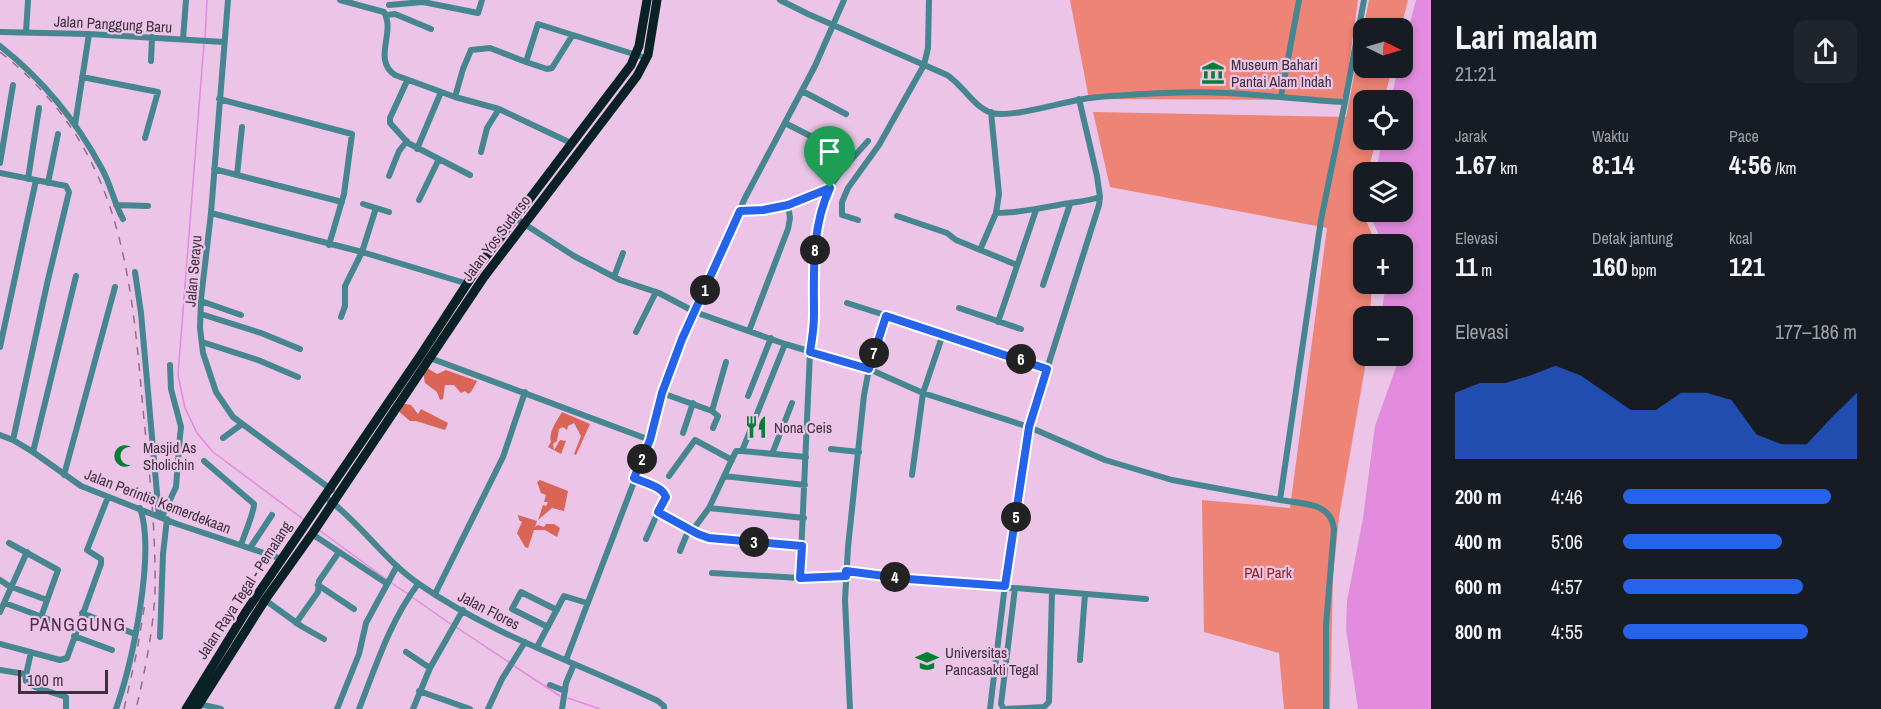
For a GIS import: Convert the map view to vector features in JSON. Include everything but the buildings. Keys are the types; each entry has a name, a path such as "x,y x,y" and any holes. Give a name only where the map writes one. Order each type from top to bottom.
{"highway":[{"name":"Jalan Yos Sudarso","path":"333,495 478,267 636,56 647,0"},
{"name":"Jalan Yos Sudarso","path":"333,495 484,277 637,76 646,58 657,0"},
{"name":"Jalan Raya Tegal - Pemalang","path":"287,561 300,533 315,519 333,495"},
{"name":"Jalan Raya Tegal - Pemalang","path":"186,709 245,613 313,533 315,519"},
{"path":"197,706 265,600 287,561"}],"street":[{"path":"183,39 186,0"},
{"name":"Jalan Serayu","path":"228,0 211,213 201,301 203,352 216,392 233,417 333,495"},
{"path":"342,0 381,10 431,29"},
{"path":"482,0 478,13 423,2 389,2 385,65 388,70 407,81 499,109 572,143"},
{"path":"780,0 952,78 975,102 991,112 1017,112 1079,99 1198,93 1281,96 1345,102"},
{"path":"566,660 650,440 662,393 682,339 740,211 802,91 844,0"},
{"path":"858,220 842,215 842,202 899,112 924,65 928,48 930,0"},
{"path":"1281,96 1299,0"},
{"path":"1280,500 1321,220 1364,0"},
{"path":"26,32 28,1"},
{"path":"526,62 538,24 646,58"},
{"name":"Jalan Panggung Baru","path":"0,32 89,34 224,42"},
{"path":"75,125 89,34"},
{"path":"455,97 465,62 471,50 490,48 547,69 552,68 572,36"},
{"path":"151,61 152,37"},
{"path":"0,46 46,88 75,125 103,171 123,219"},
{"path":"82,77 158,92 145,138"},
{"path":"407,81 389,121 406,141 417,149 470,175"},
{"path":"0,163 13,85"},
{"path":"802,91 846,114"},
{"path":"417,149 441,92"},
{"path":"219,99 352,134 342,202 329,244"},
{"path":"990,709 1005,586 1029,427 1099,205 1100,197 1090,141 1079,99"},
{"path":"27,179 39,108"},
{"path":"481,152 487,128 499,109"},
{"path":"981,250 996,213 999,191 991,112"},
{"path":"785,123 830,146"},
{"path":"237,175 242,127"},
{"path":"48,183 58,134"},
{"path":"389,176 399,151 406,141"},
{"path":"800,578 816,237 824,201 830,188 842,170 868,141"},
{"path":"419,200 439,159"},
{"path":"214,169 342,202"},
{"path":"0,173 69,188 13,440"},
{"path":"0,347 36,180"},
{"path":"740,211 763,210 788,205 830,188"},
{"path":"996,213 1019,213 1100,197"},
{"path":"363,204 389,212"},
{"path":"1044,285 1070,204"},
{"path":"116,205 147,206"},
{"path":"749,331 788,229 790,218 788,205"},
{"path":"342,317 345,306 345,286 362,252 376,208"},
{"path":"998,322 1036,210"},
{"path":"211,213 362,252 468,284"},
{"path":"897,216 947,232 950,237 1017,265"},
{"path":"515,218 574,256 614,277 656,292 695,312 785,344 869,369 923,393 1029,427 1105,460 1161,477 1320,507 1327,511 1333,520 1334,529 1326,625 1326,709"},
{"path":"614,277 623,253"},
{"path":"135,272 163,517 160,637"},
{"path":"33,452 76,276"},
{"path":"64,475 115,287"},
{"path":"636,332 656,292"},
{"path":"201,301 240,315"},
{"path":"847,303 1047,369"},
{"path":"959,308 1021,329"},
{"path":"201,314 261,333 300,349"},
{"path":"850,709 846,574 869,369 886,316"},
{"path":"912,475 923,393 943,334"},
{"path":"748,396 771,338"},
{"path":"202,342 258,360 298,377"},
{"path":"742,451 785,344"},
{"path":"430,358 650,440"},
{"path":"712,411 726,362"},
{"path":"163,517 176,487 181,427 171,389 170,365"},
{"path":"435,594 503,457 525,392"},
{"path":"662,393 712,411 718,417 713,428"},
{"path":"683,433 693,403"},
{"path":"772,454 792,403"},
{"path":"222,438 242,424"},
{"name":"Jalan Perintis Kemerdekaan","path":"0,435 33,452 81,486 287,561"},
{"path":"669,476 695,440 732,460"},
{"path":"831,449 859,452"},
{"path":"680,551 690,530 709,508 736,452 806,457"},
{"path":"204,461 254,504 241,546"},
{"path":"724,476 805,485"},
{"path":"634,478 665,492 666,497 646,539"},
{"name":"Jalan Flores","path":"333,495 397,566 418,584 525,642 672,709"},
{"path":"0,645 64,660 69,654 101,562 87,550 108,497"},
{"path":"116,709 127,674 144,566 143,517 140,508"},
{"path":"709,508 804,518"},
{"path":"658,512 709,538 802,546"},
{"path":"250,548 272,515"},
{"path":"313,533 339,552 388,580"},
{"path":"9,543 58,570 41,617"},
{"path":"0,612 27,552"},
{"path":"296,623 318,592 319,581 339,552"},
{"path":"337,709 359,654 365,626 397,566"},
{"path":"712,573 800,578 846,574 1005,586 1052,593 1146,599"},
{"path":"0,580 47,600"},
{"path":"359,709 375,665 399,612 418,584"},
{"path":"318,585 354,609"},
{"path":"1015,588 1001,704 1005,709 1044,707 1049,702 1052,593"},
{"path":"548,627 512,609 521,592 557,610"},
{"path":"1080,660 1085,594"},
{"path":"537,647 564,596 587,603"},
{"path":"265,600 296,623 324,639"},
{"path":"5,603 112,650"},
{"path":"413,709 430,668 463,610"},
{"path":"82,613 135,633"},
{"path":"488,709 502,679 525,642"},
{"path":"31,652 26,681 35,687 67,698 66,709"},
{"path":"406,652 430,668"},
{"path":"562,709 564,694 574,664"},
{"path":"0,670 26,675"},
{"path":"550,685 564,694"},
{"path":"419,691 470,709"},
{"path":"197,706 221,709"}],"green space":[{"path":"1070,0 1358,0 1356,18 1353,18 1353,36 1345,94 1341,100 1089,99"},
{"name":"PAI Park","path":"1369,0 1408,0 1404,18 1365,18"},
{"name":"PAI Park","path":"1354,78 1390,78 1386,90 1353,90 1353,150 1374,150 1370,162 1353,162 1353,222 1367,222 1372,234 1353,234 1353,294 1371,294 1371,306 1353,306 1353,366 1365,366 1339,517 1333,576 1330,709 1284,709 1279,653 1204,632 1202,500 1290,508 1327,228 1110,187 1093,112 1346,117"}],"shaded area":[{"path":"1416,0 1431,0 1431,709 1358,709 1346,629 1347,601 1363,518 1375,426 1396,366 1413,366 1413,306 1383,306 1384,294 1413,294 1413,234 1379,234 1373,222 1413,222 1413,162 1378,162 1380,150 1413,150 1413,90 1393,90 1396,78 1413,78 1411,18"},
{"path":"427,368 437,374 446,370 477,381 468,394 465,391 461,393 454,385 445,385 443,399 440,400 437,392 425,383 423,372"},
{"path":"400,403 411,405 418,414 421,409 448,423 445,430 410,421 396,409"},
{"path":"562,412 590,424 576,455 574,454 581,436 574,423 568,426 567,430 563,427 559,429 557,441 553,444 554,450 560,440 566,441 561,454 548,447 552,430"},
{"path":"540,480 568,491 564,511 552,508 538,520 543,505 546,506 548,502 544,502 546,495 541,493 537,482"},
{"path":"518,515 537,521 535,527 554,524 560,528 557,537 545,530 534,530 528,548 525,547 517,533 522,522"}],"waterway":[{"path":"205,38 207,0"},
{"path":"204,43 178,375 185,408 197,433 213,452 303,519"},
{"path":"319,530 386,579"},
{"path":"390,582 408,594"},
{"path":"412,597 452,625"},
{"path":"456,627 510,663"},
{"path":"514,666 560,696"},
{"path":"568,698 600,709"}],"railway":[{"path":"0,52 41,90 73,130 97,173 114,218 125,266 139,367 155,549 154,607 136,709"},
{"path":"124,709 145,603"}],"place":[{"name":"Museum Bahari Pantai Alam Indah","path":"1213,73"},
{"name":"Nona Ceis","path":"756,427"},
{"name":"Masjid As Sholichin","path":"125,456"},
{"name":"Universitas Pancasakti Tegal","path":"927,661"}],"district":[{"name":"PANGGUNG","path":"78,624"}],"route":[{"path":"830,188 821,211 816,237 814,317 810,352 869,369 886,316 1047,369 1029,427 1005,586 908,579 846,571 846,576 800,578 802,546 709,538 698,534 658,512 665,503 665,492 634,478 650,440 662,393 682,339 740,211 763,210 788,205 830,188"}]}
